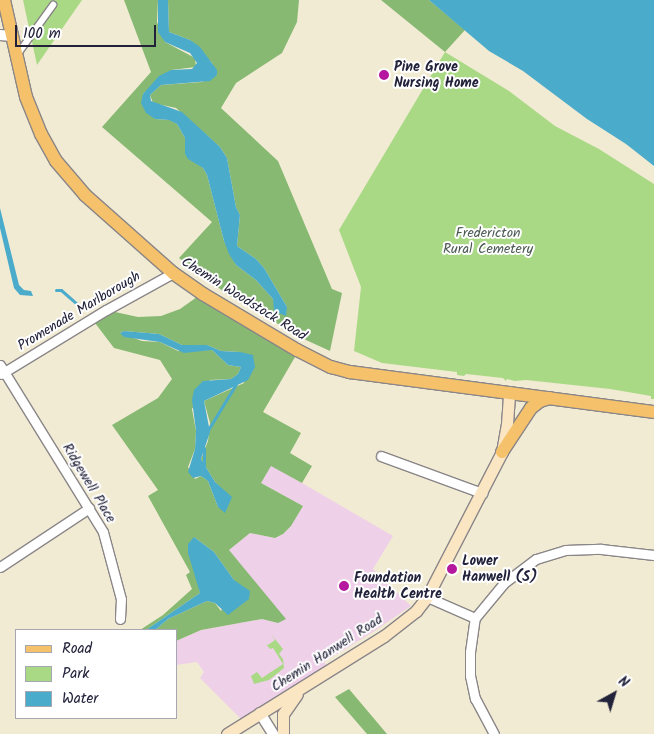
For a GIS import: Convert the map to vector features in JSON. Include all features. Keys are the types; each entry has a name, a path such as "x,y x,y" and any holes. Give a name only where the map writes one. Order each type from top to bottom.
{"main road":[{"name":"Chemin Woodstock Road","path":"4,0 6,36 16,57 26,97 41,134 56,161 85,195 174,274 271,336 331,367 375,376 654,412"},
{"name":"Chemin Hanwell Road","path":"227,734 384,636 416,611 427,597 502,452 507,424 509,392"},
{"path":"502,452 531,408 540,401 552,398"},
{"path":"283,734 282,714 302,687"},
{"path":"227,734 240,734"}],"street":[{"path":"16,57 53,2"},
{"name":"Promenade Marlborough","path":"2,371 106,310 174,274"},
{"name":"Ridgewell Place","path":"2,371 103,532 121,599 120,619"},
{"path":"381,456 482,493"},
{"path":"0,567 89,508"},
{"path":"494,734 478,705 470,676 470,652 475,618 512,576 536,559 553,552 589,548 654,555"},
{"path":"427,597 475,618"},
{"path":"260,713 273,734"}],"shaded area":[{"path":"271,465 393,536 373,569 411,606 324,662 329,670 244,722 200,678 204,672 197,662 178,665 178,640 201,630 262,619 278,623 229,550 250,533 275,538 283,534 291,526 303,506 261,483"}],"green space":[{"path":"23,0 82,0 37,65"},
{"path":"124,0 158,0 157,22 165,42 195,58 196,67 171,70 143,94 155,119 170,120 177,124 185,138 185,154 203,168 207,175 224,241 236,265 256,280 273,299 275,306 287,307 264,268 256,259 237,246 240,215 236,207 227,158 220,147 176,108 153,103 150,95 161,85 202,82 217,75 212,63 190,40 169,32 168,0 299,0 297,22 282,53 236,83 221,108 278,161 332,289 342,293 330,351 306,340 228,295 179,258 212,222 102,127 151,72"},
{"path":"381,0 429,0 465,30 445,52"},
{"name":"Fredericton Rural Cemetery","path":"445,52 509,91 555,126 599,149 654,184 654,399 651,399 651,396 610,389 526,380 515,381 507,379 506,381 503,378 466,374 464,376 457,375 457,372 382,363 354,351 361,287 339,230"},
{"path":"197,297 295,357 263,412 301,433 290,453 312,466 302,483 271,466 261,483 303,506 291,526 283,534 275,538 250,533 229,550 286,619 278,623 262,619 201,630 178,640 178,629 156,629 168,619 207,601 215,603 221,611 234,580 214,552 194,537 200,593 147,629 142,629 163,615 192,589 186,575 190,572 148,496 158,490 112,425 158,398 172,379 160,360 114,348 92,319 106,310 138,317 161,316 180,309","holes":["124,331 159,334 182,345 207,345 221,351 240,352 244,383 204,401 210,423 208,441 201,459 215,482 229,496 218,507 208,481 201,476 195,479 188,467 195,449 196,431 192,409 210,380 231,379 238,374 241,367 228,365 212,350 178,351 160,342 142,341 120,333"]},
{"path":"271,634 283,649 279,654 283,659 284,668 269,680 254,684 251,676 257,672 262,678 283,664 273,648 270,649 266,644 268,645 275,640"},
{"path":"349,689 387,734 367,734 335,697"}],"water":[{"path":"158,0 168,0 169,32 190,40 200,47 217,70 217,75 210,81 161,85 150,95 151,101 182,112 220,147 227,158 236,207 240,215 237,246 256,259 264,268 287,307 286,316 274,311 273,299 256,280 236,265 229,254 207,175 203,168 188,159 185,154 185,138 177,124 169,120 155,119 146,113 141,103 143,94 159,76 171,70 192,69 197,63 190,53 165,42 158,32"},
{"path":"429,0 654,0 654,166 523,71 489,51"},
{"path":"0,208 19,285 24,290 31,291 33,296 20,295 14,288 0,228"},
{"path":"124,331 159,334 182,345 207,345 221,351 253,355 255,367 248,380 204,401 210,432 201,459 215,482 232,497 225,513 218,507 208,481 201,476 193,478 188,472 195,449 196,431 192,400 194,390 203,381 231,379 238,374 241,367 228,365 212,350 184,353 160,342 124,337 120,333"},
{"path":"194,537 214,552 234,580 250,591 249,599 228,615 215,603 207,601 168,619 156,629 147,629 200,593 188,553 188,544"}],"waterway":[{"path":"56,290 61,290 77,304"},
{"path":"208,430 236,384"},
{"path":"204,448 204,469"}],"place":[{"name":"Pine Grove Nursing Home","path":"384,75"},
{"name":"Lower Hanwell (S)","path":"452,569"},
{"name":"Foundation Health Centre","path":"344,586"}]}
